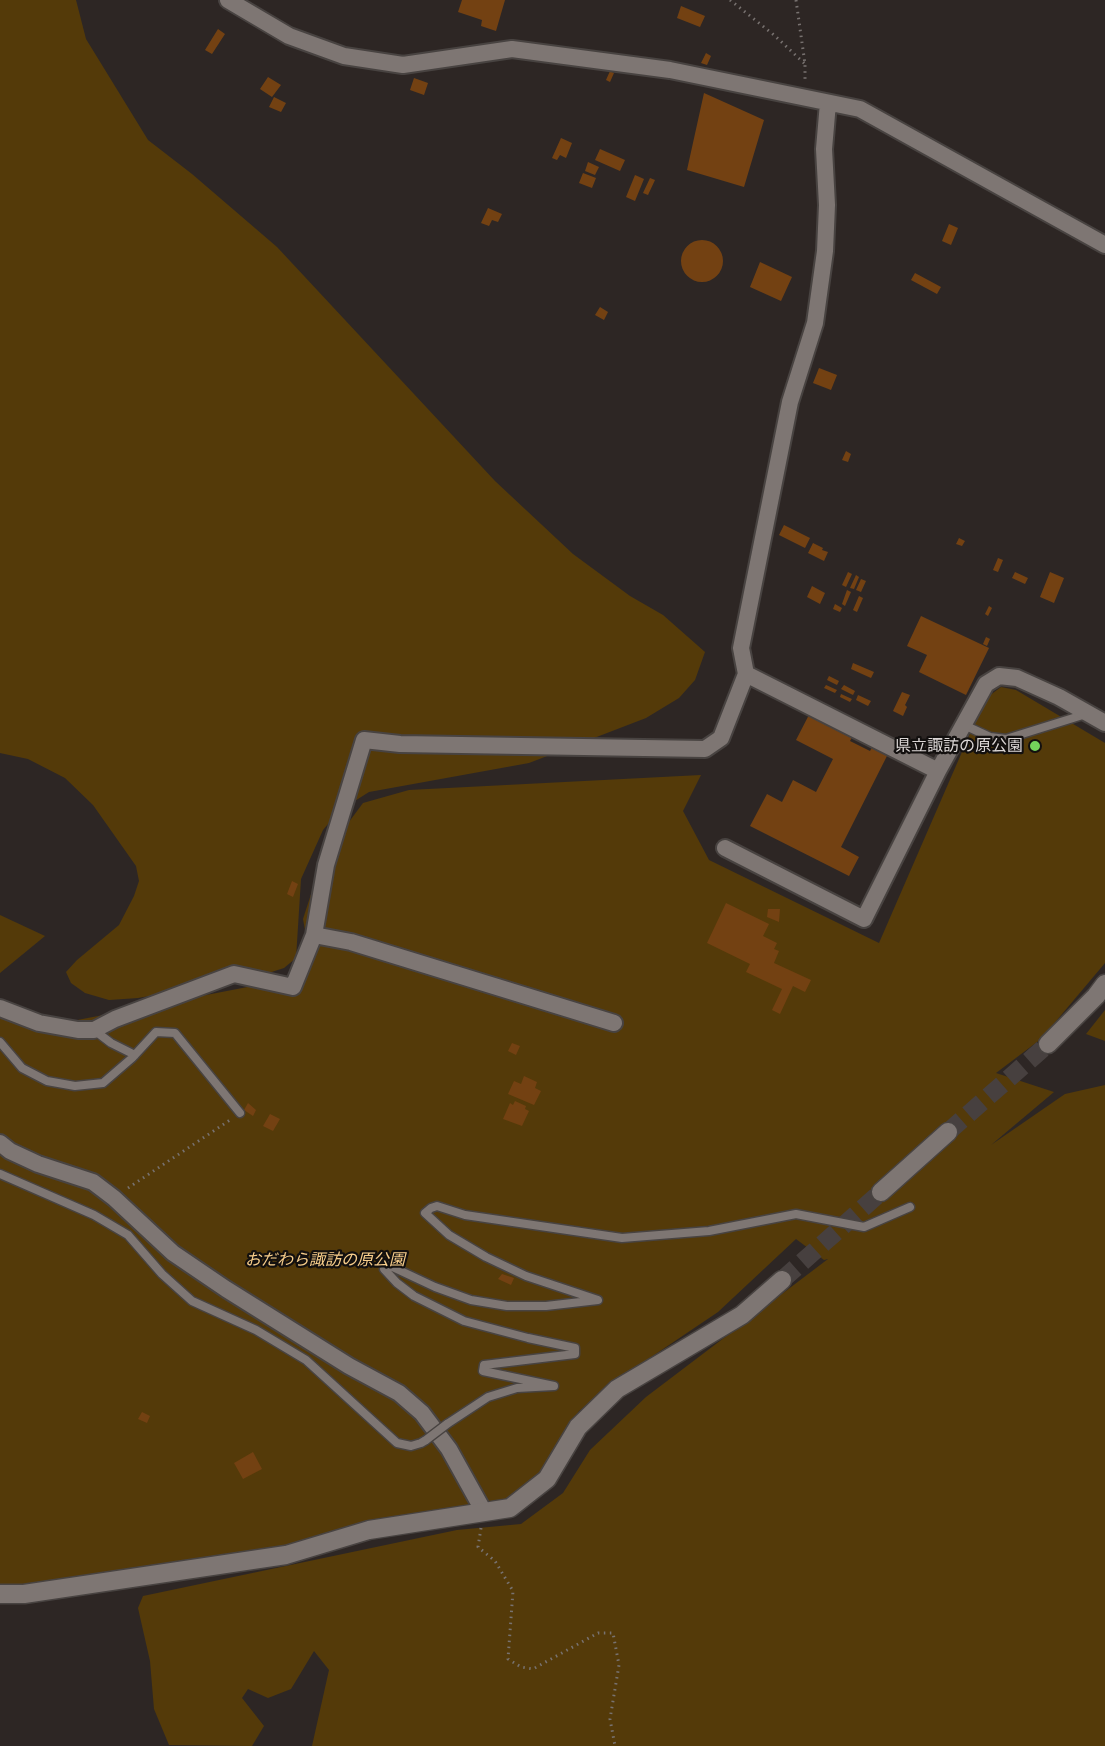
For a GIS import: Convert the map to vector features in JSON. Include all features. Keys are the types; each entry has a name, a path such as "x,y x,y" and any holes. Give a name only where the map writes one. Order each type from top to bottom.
{"street":[{"path":"228,0 289,36 344,56 403,65 512,49 670,70 860,109 1105,245"},
{"path":"0,1008 39,1023 78,1030 94,1030 115,1019 234,974 293,987 314,935 326,865 364,740 400,744 705,749 721,738 746,674 741,648 743,636 790,402 817,313 825,251 827,205 824,149 828,103"},
{"path":"746,674 938,771"},
{"path":"725,848 864,919 938,771 986,684 999,675 1017,678 1105,723"},
{"path":"314,935 351,942 614,1023"},
{"path":"1048,1044 1105,984"},
{"path":"881,1192 948,1132"},
{"path":"0,1143 10,1151 38,1164 93,1182 114,1198 173,1253 349,1366 399,1393 422,1413 449,1449 484,1512"},
{"path":"0,1594 24,1594 286,1555 369,1530 510,1508 547,1479 578,1427 617,1389 742,1315 782,1280"}],"lane":[{"path":"964,725 990,737 1006,739 1089,713"},
{"path":"94,1030 111,1043 135,1055"},
{"path":"0,1042 22,1068 47,1081 75,1086 103,1083 135,1055 156,1032 175,1033 240,1113"},
{"path":"0,1174 94,1215 128,1235 162,1274 192,1300 256,1330 306,1360 397,1443 411,1446 426,1440 488,1397 517,1388 554,1386 483,1371 484,1365 575,1354 575,1348 464,1321 414,1296 384,1269 386,1264 435,1287 471,1300 507,1306 546,1306 598,1300 526,1276 486,1257 449,1235 425,1213 431,1208 437,1206 465,1215 622,1238 709,1231 796,1214 864,1227 910,1207"}],"path":[{"path":"730,0 774,35 805,64"},
{"path":"796,0 805,64 804,98"},
{"path":"114,1198 240,1113"},
{"path":"484,1512 478,1547 495,1561 513,1592 508,1659 521,1667 533,1669 598,1633 613,1633 619,1665 610,1719 615,1746"}],"green space":[{"path":"0,0 76,0 86,39 148,140 192,174 277,247 495,481 573,554 630,596 663,615 705,652 695,680 679,698 646,718 529,763 369,792 339,811 323,830 301,879 296,958 284,968 256,977 138,998 109,1000 85,993 71,983 66,972 119,925 139,881 136,866 93,805 65,778 28,759 0,753"},
{"name":"おだわら諏訪の原公園","path":"1001,687 1016,690 1105,743 1105,963 1041,1039 996,1073 1054,1092 991,1145 1065,1094 1105,1085 1105,1746 312,1746 329,1670 314,1651 291,1689 268,1698 248,1689 242,1698 264,1726 252,1746 169,1745 154,1709 150,1661 138,1608 143,1596 457,1530 521,1524 563,1493 590,1450 646,1397 828,1259 824,1260 796,1239 718,1312 629,1372 579,1411 539,1475 509,1498 388,1536 0,1589 0,1015 62,1023 299,977 308,947 303,919 323,857 363,803 409,790 701,775 683,811 709,860 879,943 985,699"},
{"path":"0,915 45,936 0,973"},
{"path":"1105,1010 1105,1041 1086,1034"}],"building":[{"path":"462,0 505,0 496,31 481,26 482,20 458,12"},
{"path":"681,6 705,16 700,27 677,18"},
{"path":"218,29 225,34 212,54 205,50"},
{"path":"706,53 711,56 707,65 701,63"},
{"path":"610,71 614,73 610,82 606,80"},
{"path":"268,77 281,85 272,97 260,89"},
{"path":"414,78 428,83 424,95 410,90"},
{"path":"704,93 764,120 744,187 687,170"},
{"path":"274,97 286,103 281,112 269,107"},
{"path":"561,138 572,143 566,158 560,155 557,160 552,158"},
{"path":"600,149 625,160 620,171 595,160"},
{"path":"588,162 599,167 595,175 585,171"},
{"path":"583,173 596,178 592,188 579,183"},
{"path":"635,175 644,179 635,201 626,197"},
{"path":"650,178 655,180 648,195 643,193"},
{"path":"488,208 502,214 498,222 492,220 489,226 481,223"},
{"path":"949,224 958,228 951,245 942,241"},
{"path":"702,240 717,246 723,261 717,276 702,282 687,276 681,261 687,246"},
{"path":"760,262 792,277 781,301 750,287"},
{"path":"915,273 941,287 937,294 911,280"},
{"path":"600,307 608,312 604,320 595,315"},
{"path":"819,368 837,375 831,390 813,383"},
{"path":"846,451 851,454 848,462 842,460"},
{"path":"784,525 810,538 805,548 779,535"},
{"path":"959,538 965,541 962,546 956,544"},
{"path":"813,543 828,552 824,561 808,553"},
{"path":"998,558 1003,560 998,572 993,570"},
{"path":"848,572 852,574 846,587 842,585"},
{"path":"1015,572 1028,578 1025,584 1012,578"},
{"path":"1050,572 1064,578 1054,603 1040,597"},
{"path":"856,575 859,577 854,589 850,588"},
{"path":"861,579 866,581 861,592 856,590"},
{"path":"812,586 825,593 820,604 807,597"},
{"path":"847,590 851,592 845,606 842,604"},
{"path":"859,596 863,598 857,612 853,610"},
{"path":"835,604 842,608 840,612 833,609"},
{"path":"989,606 992,608 988,616 985,614"},
{"path":"921,616 989,648 966,695 919,672 927,655 907,646"},
{"path":"986,637 990,639 987,646 983,644"},
{"path":"853,663 874,672 871,678 851,669"},
{"path":"829,676 839,681 837,685 827,680"},
{"path":"826,685 837,690 835,693 824,688"},
{"path":"844,685 855,691 853,695 841,689"},
{"path":"902,692 910,695 903,716 893,711"},
{"path":"841,694 852,699 850,702 840,697"},
{"path":"858,695 871,701 868,706 856,700"},
{"path":"812,709 855,731 850,741 870,751 875,742 890,750 841,847 859,857 849,876 750,826 767,794 782,802 793,780 816,792 833,759 796,740"},
{"path":"292,881 298,884 293,897 287,894"},
{"path":"726,903 769,924 763,936 777,943 774,949 779,951 774,963 811,980 805,992 793,986 780,1014 772,1010 782,989 746,972 750,964 707,943"},
{"path":"768,909 780,909 779,922 767,917"},
{"path":"512,1043 520,1046 516,1055 508,1051"},
{"path":"524,1076 537,1082 535,1088 541,1091 534,1105 508,1094 514,1081 521,1084"},
{"path":"515,1101 526,1106 525,1109 529,1111 522,1126 503,1119 510,1103 513,1105"},
{"path":"248,1103 256,1110 253,1116 244,1110"},
{"path":"270,1114 280,1119 273,1131 263,1126"},
{"path":"502,1274 514,1278 511,1285 498,1279"},
{"path":"142,1412 150,1416 147,1423 138,1419"},
{"path":"253,1452 262,1469 243,1479 234,1463"}],"tunnel":[{"path":"948,1132 1048,1044"},
{"path":"782,1280 881,1192"}],"place":[{"name":"県立諏訪の原公園","path":"1035,746"}]}
